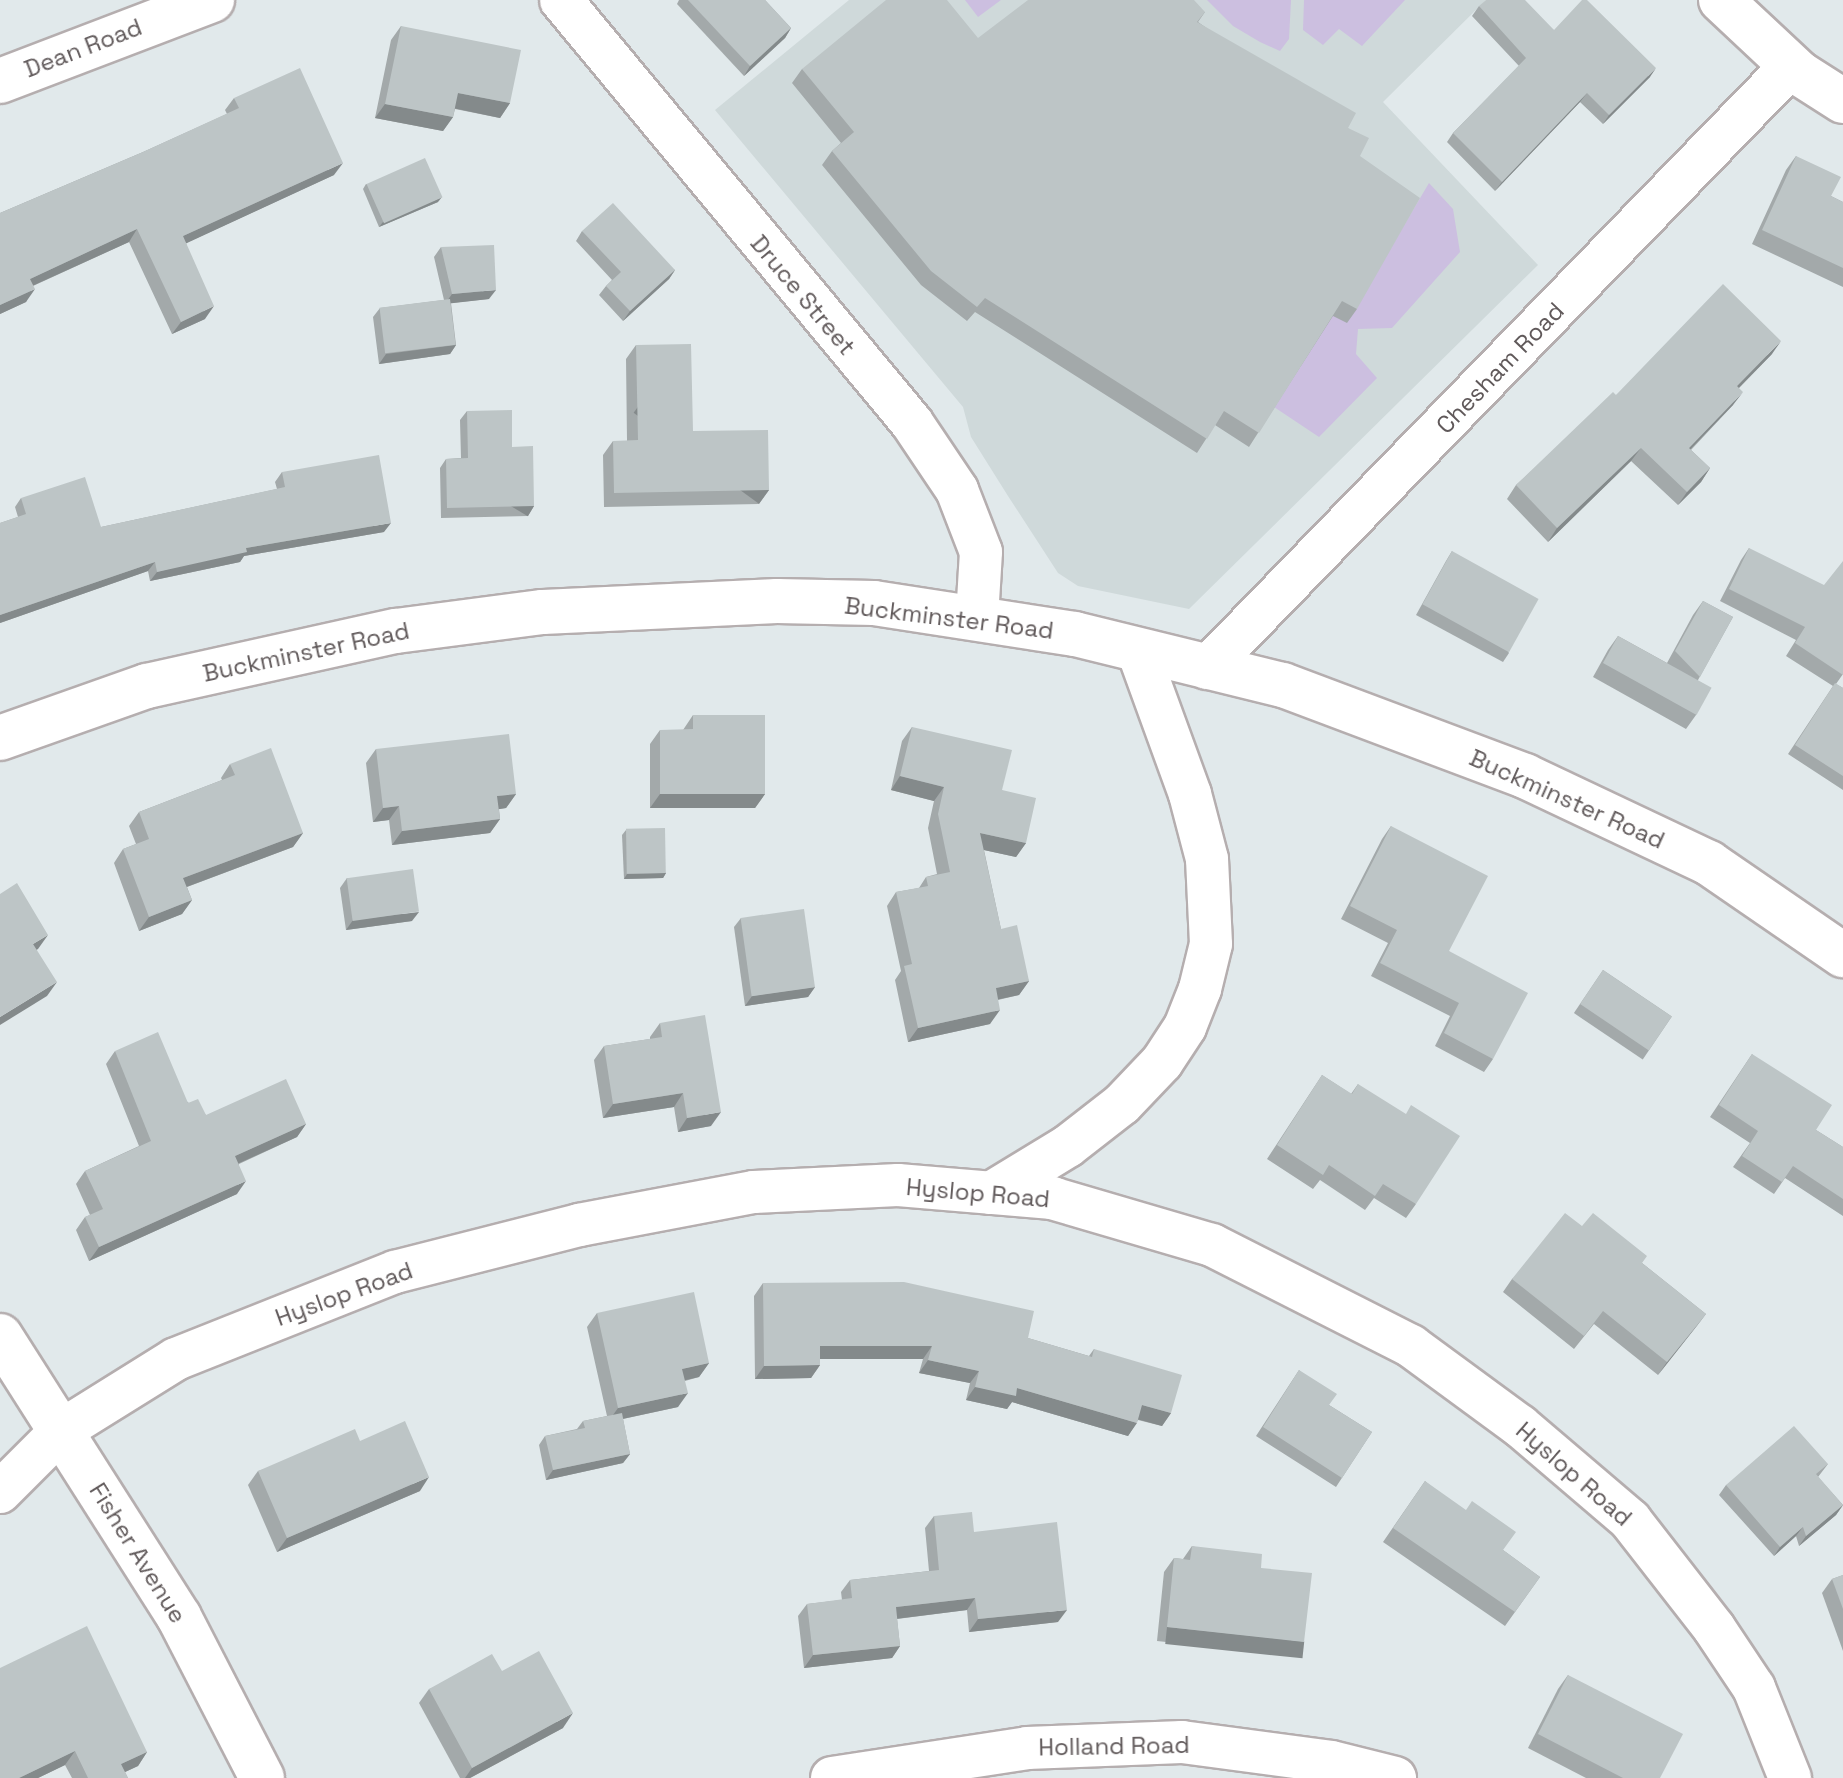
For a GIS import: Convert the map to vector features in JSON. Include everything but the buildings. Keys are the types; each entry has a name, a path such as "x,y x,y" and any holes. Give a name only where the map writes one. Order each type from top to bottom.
{"street":[{"name":"Dean Road","path":"0,81 212,0"},
{"name":"Druce Street","path":"561,0 912,423 942,468 978,537 977,618"},
{"path":"1721,0 1791,66 1843,101"},
{"name":"Chesham Road","path":"1207,668 1791,66"},
{"name":"Buckminster Road","path":"0,738 147,686 396,631 543,612 777,601 874,603 977,618 1283,685 1525,776 1709,863 1843,955"},
{"path":"991,1193 1068,1146 1122,1104 1162,1062 1185,1027 1200,989 1211,944 1207,859 1190,794 1138,651"},
{"name":"Hyslop Road","path":"0,1492 62,1430 176,1359 395,1272 579,1225 754,1192 898,1185 1052,1198 1212,1245 1411,1346 1520,1426 1630,1520 1754,1688 1790,1778"},
{"name":"Fisher Avenue","path":"0,1336 179,1617 262,1778"},
{"name":"Holland Road","path":"832,1778 1027,1748 1182,1742 1331,1762 1395,1778"}],"shaded area":[{"path":"849,0 1486,0 1383,102 1538,265 1189,609 1078,586 1058,573 1008,496 971,437 963,407 715,110"},
{"path":"965,0 1001,0 978,17"},
{"path":"1207,0 1291,0 1289,39 1280,51 1260,42 1233,26"},
{"path":"1304,0 1405,0 1362,46 1339,29 1323,45 1303,30"},
{"path":"1429,183 1453,209 1460,252 1392,328 1358,329 1356,354 1377,378 1319,437 1274,407 1333,315 1347,322"}]}
